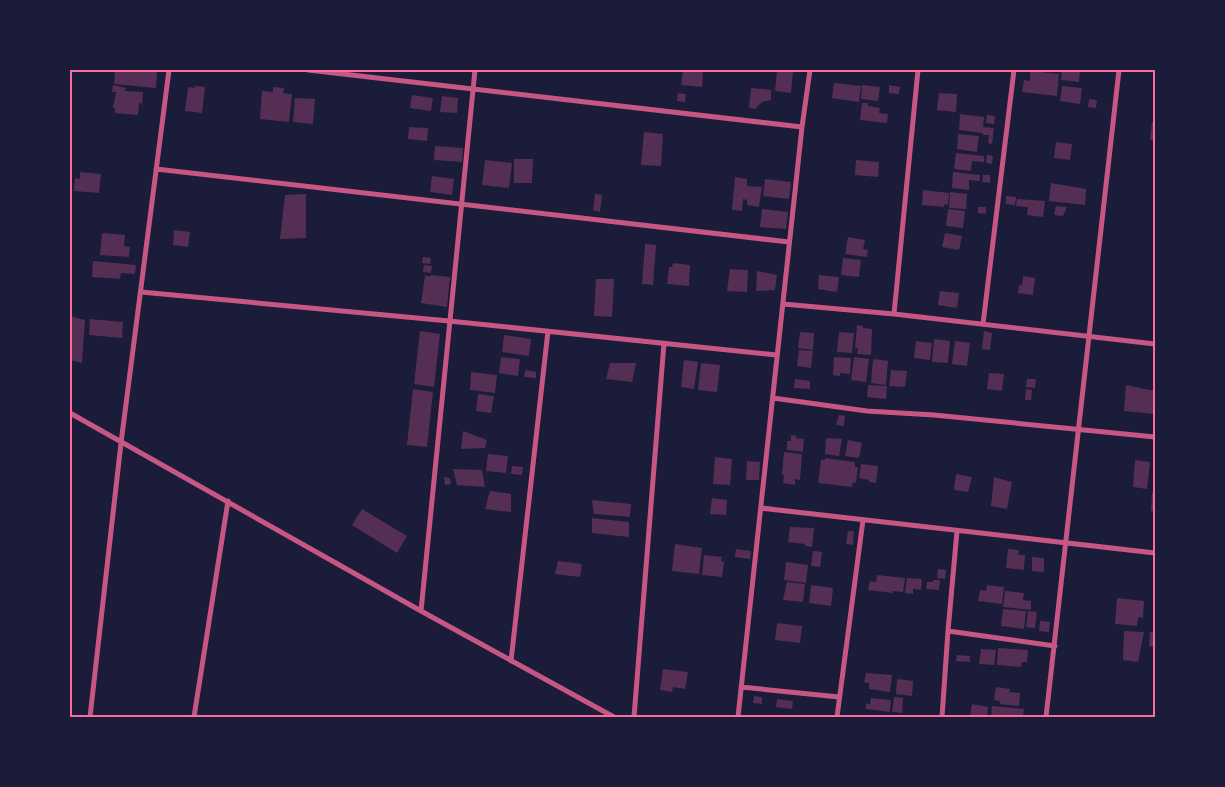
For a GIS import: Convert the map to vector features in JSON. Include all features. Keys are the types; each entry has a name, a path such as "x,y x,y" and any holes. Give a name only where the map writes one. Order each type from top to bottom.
{"street":[{"path":"90,717 121,442 169,70"},
{"path":"308,70 802,127"},
{"path":"421,611 475,70"},
{"path":"738,717 789,242 810,70"},
{"path":"894,314 918,70"},
{"path":"983,324 1014,70"},
{"path":"1046,717 1119,70"},
{"path":"156,169 789,242"},
{"path":"141,292 449,320 777,355"},
{"path":"783,304 894,314 1155,344"},
{"path":"511,661 548,331"},
{"path":"634,717 664,344"},
{"path":"773,398 867,410 1155,437"},
{"path":"70,413 421,611 614,717"},
{"path":"194,717 228,502"},
{"path":"761,508 1155,553"},
{"path":"837,717 862,520"},
{"path":"942,717 957,531"},
{"path":"948,631 1055,646"},
{"path":"741,687 839,697"}],"building":[{"path":"115,70 157,72 156,88 114,84"},
{"path":"683,70 703,70 702,87 681,85"},
{"path":"777,70 793,70 791,93 775,91"},
{"path":"1062,70 1080,70 1079,82 1061,80"},
{"path":"1030,71 1059,74 1057,96 1022,92 1024,80 1030,81"},
{"path":"834,83 861,86 859,102 832,98"},
{"path":"113,85 126,88 125,91 143,92 142,104 139,103 138,115 115,113 115,108 113,108 116,92 112,92"},
{"path":"862,85 880,87 878,101 861,99"},
{"path":"889,85 900,87 899,94 889,93"},
{"path":"195,86 205,87 202,113 185,111 188,87 195,88"},
{"path":"1062,86 1082,88 1080,104 1060,101"},
{"path":"273,87 284,88 283,93 292,94 289,122 260,119 262,91 273,92"},
{"path":"751,88 771,90 771,100 762,102 755,109 749,108"},
{"path":"678,93 686,94 685,102 677,101"},
{"path":"939,93 957,94 956,112 937,110"},
{"path":"412,95 433,98 431,111 410,108"},
{"path":"442,96 458,98 457,113 440,112"},
{"path":"295,98 315,99 313,124 293,122"},
{"path":"1089,99 1097,100 1096,108 1088,107"},
{"path":"862,103 868,103 868,106 880,108 879,113 888,114 887,123 860,120"},
{"path":"960,114 984,117 983,127 994,128 992,144 988,143 989,135 959,130"},
{"path":"987,115 995,116 994,124 986,123"},
{"path":"1152,122 1155,123 1155,141 1150,140"},
{"path":"409,127 428,128 427,141 408,139"},
{"path":"644,132 663,134 661,166 641,165"},
{"path":"958,134 979,136 977,152 957,149"},
{"path":"1056,142 1072,144 1070,160 1054,158"},
{"path":"435,146 463,148 462,162 434,160"},
{"path":"956,153 984,156 984,162 972,161 971,171 954,169"},
{"path":"987,155 993,156 992,164 986,163"},
{"path":"514,159 533,159 532,183 514,183"},
{"path":"485,160 512,163 509,188 482,185"},
{"path":"856,160 879,162 878,177 855,175"},
{"path":"80,172 101,174 99,193 74,191 75,178 80,179"},
{"path":"953,172 980,175 980,181 969,180 969,190 952,188"},
{"path":"983,175 990,175 990,183 982,182"},
{"path":"432,176 454,179 452,195 430,192"},
{"path":"735,177 747,179 747,186 762,187 759,207 747,205 747,200 743,199 742,211 732,210"},
{"path":"765,179 791,182 789,199 763,196"},
{"path":"1051,183 1086,189 1085,205 1049,201"},
{"path":"923,190 949,193 948,205 944,204 944,207 922,205"},
{"path":"950,192 967,194 966,209 949,208"},
{"path":"306,194 306,238 280,239 285,195"},
{"path":"595,194 602,195 600,212 593,210"},
{"path":"1006,196 1016,197 1015,205 1006,204"},
{"path":"1017,199 1045,201 1043,217 1027,215 1028,207 1016,206"},
{"path":"1056,206 1067,207 1063,216 1054,215"},
{"path":"978,207 986,207 986,214 978,213"},
{"path":"762,209 788,212 786,229 760,227"},
{"path":"948,209 965,211 963,228 946,226"},
{"path":"174,230 190,232 188,247 173,245"},
{"path":"102,233 125,235 124,246 130,247 129,257 100,255"},
{"path":"945,233 962,236 959,250 942,247"},
{"path":"848,237 865,240 863,249 868,250 867,257 845,254"},
{"path":"645,244 656,245 653,285 642,284"},
{"path":"423,257 431,258 430,264 422,263"},
{"path":"843,258 861,260 859,277 841,275"},
{"path":"93,261 136,265 135,274 121,273 120,279 92,277"},
{"path":"673,263 690,265 689,286 667,284 669,267 672,267"},
{"path":"424,265 432,266 431,273 423,272"},
{"path":"730,269 748,270 747,292 727,291"},
{"path":"757,271 777,275 775,290 756,291"},
{"path":"819,275 839,277 837,292 818,289"},
{"path":"425,276 450,277 447,307 421,303"},
{"path":"1023,276 1035,278 1033,295 1018,293 1019,285 1022,286"},
{"path":"596,279 614,279 612,317 594,316"},
{"path":"940,291 959,293 957,308 938,305"},
{"path":"70,316 85,320 82,363 70,360"},
{"path":"90,319 123,322 122,338 89,335"},
{"path":"857,325 872,329 871,355 857,354 858,348 855,348"},
{"path":"420,331 440,334 434,387 414,384"},
{"path":"984,331 992,333 990,350 982,349"},
{"path":"800,332 814,333 813,350 798,348"},
{"path":"839,332 854,333 852,353 837,352"},
{"path":"504,335 531,339 529,356 502,352"},
{"path":"934,339 950,341 948,363 932,362"},
{"path":"916,341 932,343 930,360 914,358"},
{"path":"955,341 970,343 967,366 952,364"},
{"path":"799,350 813,351 811,368 797,366"},
{"path":"501,357 520,359 518,376 499,373"},
{"path":"834,357 851,358 850,374 840,373 840,376 833,375"},
{"path":"854,357 869,359 866,382 851,380"},
{"path":"873,359 888,361 886,385 871,383"},
{"path":"684,360 698,362 694,389 681,387"},
{"path":"610,363 636,363 632,382 606,379"},
{"path":"701,363 720,365 717,392 698,390"},
{"path":"525,370 536,372 536,378 524,377"},
{"path":"891,370 907,371 905,387 889,386"},
{"path":"471,372 497,375 495,393 470,390"},
{"path":"989,373 1004,374 1002,391 987,389"},
{"path":"795,379 810,381 810,389 794,388"},
{"path":"1027,379 1036,379 1035,388 1026,387"},
{"path":"868,385 887,386 886,399 867,397"},
{"path":"1126,385 1155,391 1155,414 1124,411"},
{"path":"413,389 433,392 427,447 407,445"},
{"path":"1026,389 1032,390 1031,400 1025,400"},
{"path":"478,394 494,396 491,413 476,411"},
{"path":"839,415 845,416 844,426 836,425"},
{"path":"463,431 487,440 485,448 461,449"},
{"path":"791,435 804,439 803,452 787,450 787,441 791,441"},
{"path":"826,438 842,439 839,456 825,454"},
{"path":"848,440 862,443 859,458 845,456"},
{"path":"784,452 802,454 800,480 795,479 795,485 783,483"},
{"path":"488,454 508,456 506,473 486,471"},
{"path":"715,457 732,459 730,485 713,484"},
{"path":"825,458 855,462 855,467 858,467 856,483 853,482 852,487 818,483 821,460 825,460"},
{"path":"1135,460 1150,462 1147,489 1133,487"},
{"path":"747,461 760,462 759,480 746,480"},
{"path":"861,464 878,466 876,483 859,478"},
{"path":"512,466 523,467 522,475 511,474"},
{"path":"453,469 482,470 485,487 457,485"},
{"path":"956,474 972,477 968,492 954,490"},
{"path":"444,477 450,478 451,484 445,485"},
{"path":"994,477 1012,482 1007,509 991,506"},
{"path":"490,491 511,494 511,512 485,509"},
{"path":"1152,493 1155,493 1155,511 1151,511"},
{"path":"712,498 727,500 726,515 710,514"},
{"path":"592,500 631,504 630,517 594,514"},
{"path":"362,509 407,536 397,553 352,525"},
{"path":"592,518 629,522 629,537 592,533"},
{"path":"790,527 814,528 812,547 805,546 805,544 788,542"},
{"path":"848,531 854,531 853,545 846,544"},
{"path":"675,544 702,548 699,574 672,571"},
{"path":"736,549 751,551 750,559 735,557"},
{"path":"1008,549 1019,550 1018,555 1025,555 1024,570 1006,568"},
{"path":"813,551 822,552 820,567 811,566"},
{"path":"704,555 722,557 721,561 724,562 722,577 702,575"},
{"path":"1032,557 1044,558 1044,572 1032,571"},
{"path":"558,561 582,564 580,577 555,574"},
{"path":"786,562 808,565 806,583 784,580"},
{"path":"938,569 946,570 945,579 937,578"},
{"path":"877,575 905,578 903,592 893,591 893,593 868,590 870,581 876,582"},
{"path":"907,578 922,579 921,590 913,589 913,594 905,593"},
{"path":"933,580 940,580 939,590 926,589 927,582 933,582"},
{"path":"787,582 805,584 803,602 783,600"},
{"path":"811,585 833,588 831,606 809,603"},
{"path":"987,585 1004,587 1002,604 978,601 980,590 986,591"},
{"path":"1005,591 1024,593 1023,600 1031,601 1031,610 1003,607"},
{"path":"1117,598 1144,601 1143,618 1138,617 1137,626 1115,624"},
{"path":"1003,609 1026,611 1024,629 1001,626"},
{"path":"1028,611 1037,612 1035,628 1026,627"},
{"path":"1040,621 1050,622 1049,632 1039,631"},
{"path":"777,623 802,626 800,643 775,640"},
{"path":"1124,631 1144,632 1138,662 1123,660"},
{"path":"1150,632 1155,632 1155,647 1149,646"},
{"path":"998,648 1028,650 1027,662 1022,662 1021,667 997,665"},
{"path":"981,649 996,650 994,665 979,664"},
{"path":"957,655 970,656 970,662 956,661"},
{"path":"663,669 688,672 685,689 673,687 672,692 660,690"},
{"path":"866,673 892,675 890,692 869,689 869,683 864,682"},
{"path":"897,679 913,681 912,696 896,694"},
{"path":"996,687 1010,689 1009,692 1020,693 1019,706 1000,704 1000,701 994,700"},
{"path":"754,696 762,697 762,704 753,703"},
{"path":"894,697 903,698 902,713 892,712"},
{"path":"871,698 891,700 890,712 866,709 866,704 870,704"},
{"path":"777,699 793,701 792,709 776,707"},
{"path":"972,704 988,707 987,717 970,717"},
{"path":"992,706 1024,709 1023,717 991,717"}]}
